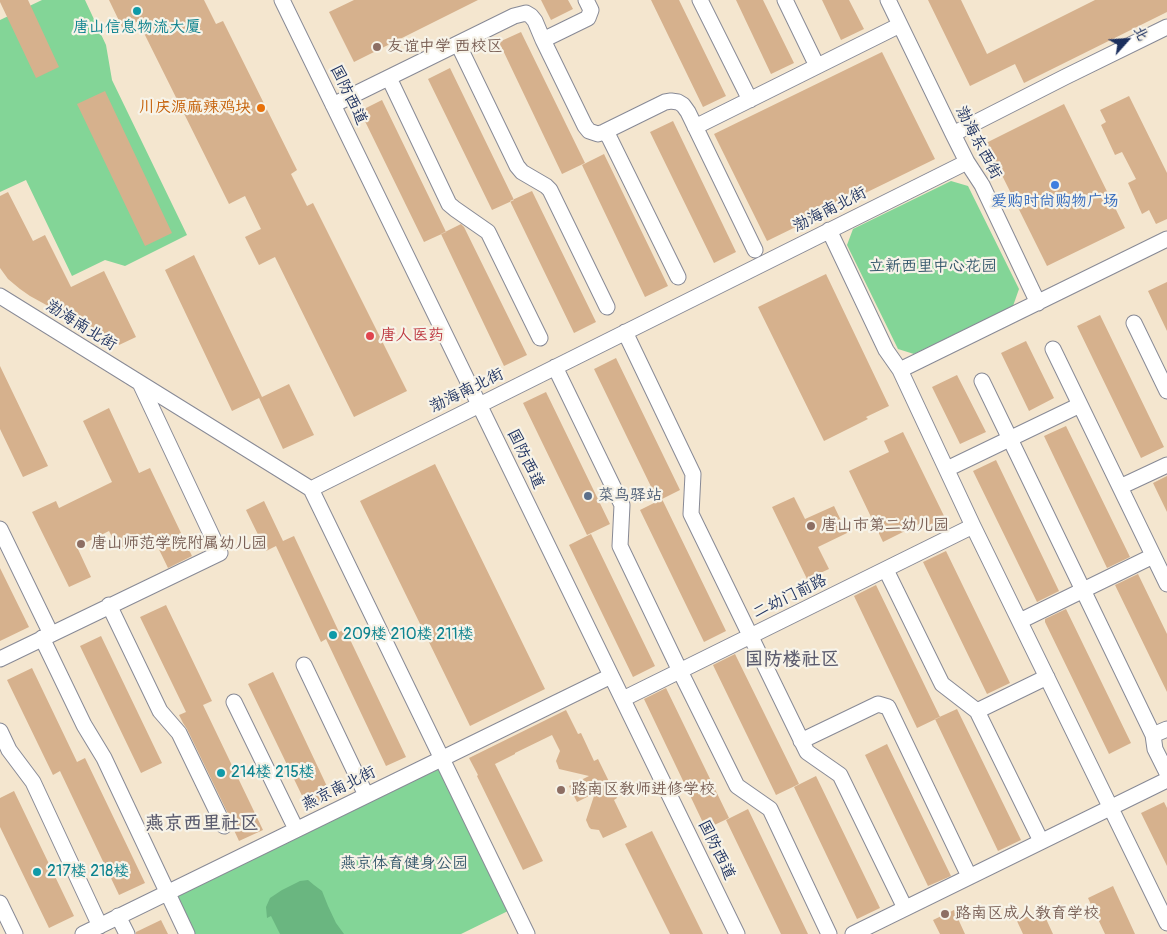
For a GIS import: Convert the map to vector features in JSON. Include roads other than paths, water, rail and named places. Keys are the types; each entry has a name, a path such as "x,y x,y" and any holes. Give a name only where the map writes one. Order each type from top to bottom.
{"street":[{"name":"国防西道","path":"282,0 737,934"},
{"path":"543,40 588,18 591,10 586,0"},
{"path":"700,0 750,100"},
{"path":"785,0 817,66"},
{"name":"渤海东西街","path":"888,0 967,162 982,185 1038,303"},
{"path":"333,105 514,16 525,6 535,22 584,126 589,131 598,134 604,132 671,100 683,105 755,250"},
{"path":"695,127 900,25"},
{"path":"953,134 1167,27"},
{"path":"458,44 517,166 522,172 550,190 607,307"},
{"path":"388,78 449,204 488,232 540,338"},
{"path":"604,132 609,137 678,277"},
{"name":"渤海南北街","path":"0,296 311,489 967,162"},
{"path":"829,230 886,350 900,370 973,526 1167,923"},
{"path":"900,370 1167,239"},
{"path":"1134,323 1167,391"},
{"path":"625,332 693,474 691,514 750,636 807,752 840,775 905,908"},
{"path":"1054,349 1167,584"},
{"path":"555,367 622,506 620,546 680,671 738,786 770,809 830,934"},
{"path":"982,381 1153,735 1155,749 1167,773"},
{"path":"0,659 220,552 140,383"},
{"path":"947,470 1080,405"},
{"path":"1120,487 1167,464"},
{"path":"311,489 527,934"},
{"name":"二幼门前路","path":"622,699 973,526"},
{"path":"0,529 84,725 104,758 187,934"},
{"path":"1020,621 1154,556"},
{"path":"886,570 942,684 977,711 1041,841"},
{"path":"109,605 160,711 179,733 224,826"},
{"path":"304,665 366,795"},
{"name":"燕京南北街","path":"82,934 611,676"},
{"path":"977,711 1047,677"},
{"path":"234,702 296,830"},
{"path":"802,741 878,704 888,707 969,876"},
{"path":"1153,735 1167,729"},
{"path":"0,731 9,750 33,782 100,926"},
{"path":"853,934 1167,780"},
{"path":"0,903 15,934"},
{"path":"118,916 127,934"}],"place":[{"name":"唐山信息物流大厦","path":"137,11"},
{"name":"友谊中学 西校区","path":"377,47"},
{"name":"川庆源麻辣鸡块","path":"261,108"},
{"name":"爱购时尚购物广场","path":"1055,185"},
{"name":"唐人医药","path":"370,336"},
{"name":"菜鸟驿站","path":"588,496"},
{"name":"唐山市第二幼儿园","path":"811,526"},
{"name":"唐山师范学院附属幼儿园","path":"81,544"},
{"name":"209楼 210楼 211楼","path":"333,635"},
{"name":"214楼 215楼","path":"221,773"},
{"name":"路南区教师进修学校","path":"561,790"},
{"name":"217楼 218楼","path":"37,872"},
{"name":"路南区成人教育学校","path":"945,914"}],"district":[{"name":"国防楼社区","path":"792,660"},
{"name":"燕京西里社区","path":"202,824"}],"park label":[{"name":"立新西里中心花园","path":"933,267"},
{"name":"燕京体育健身公园","path":"404,864"}]}
